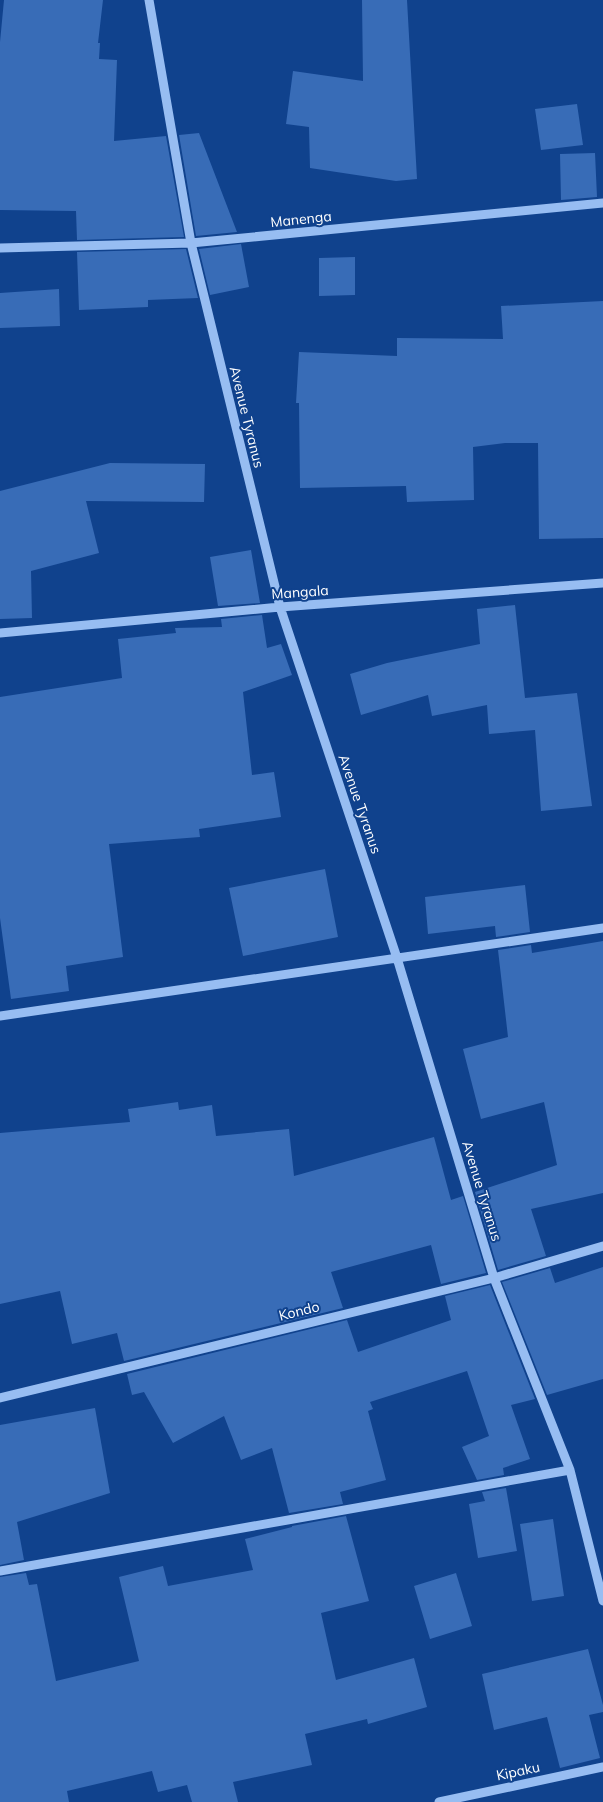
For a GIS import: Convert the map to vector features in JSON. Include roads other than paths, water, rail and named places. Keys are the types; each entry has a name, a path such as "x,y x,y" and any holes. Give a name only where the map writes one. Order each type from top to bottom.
{"street":[{"name":"Avenue Tyranus","path":"149,0 191,244 280,607 397,958 494,1278 570,1470 603,1601"},
{"name":"Manenga","path":"0,248 191,244 603,203"},
{"name":"Mangala","path":"0,633 280,607 603,584"},
{"path":"0,1016 603,928"},
{"name":"Kondo","path":"0,1398 494,1278 603,1246"},
{"path":"0,1571 570,1470"},
{"name":"Kipaku","path":"439,1802 603,1767"}]}
